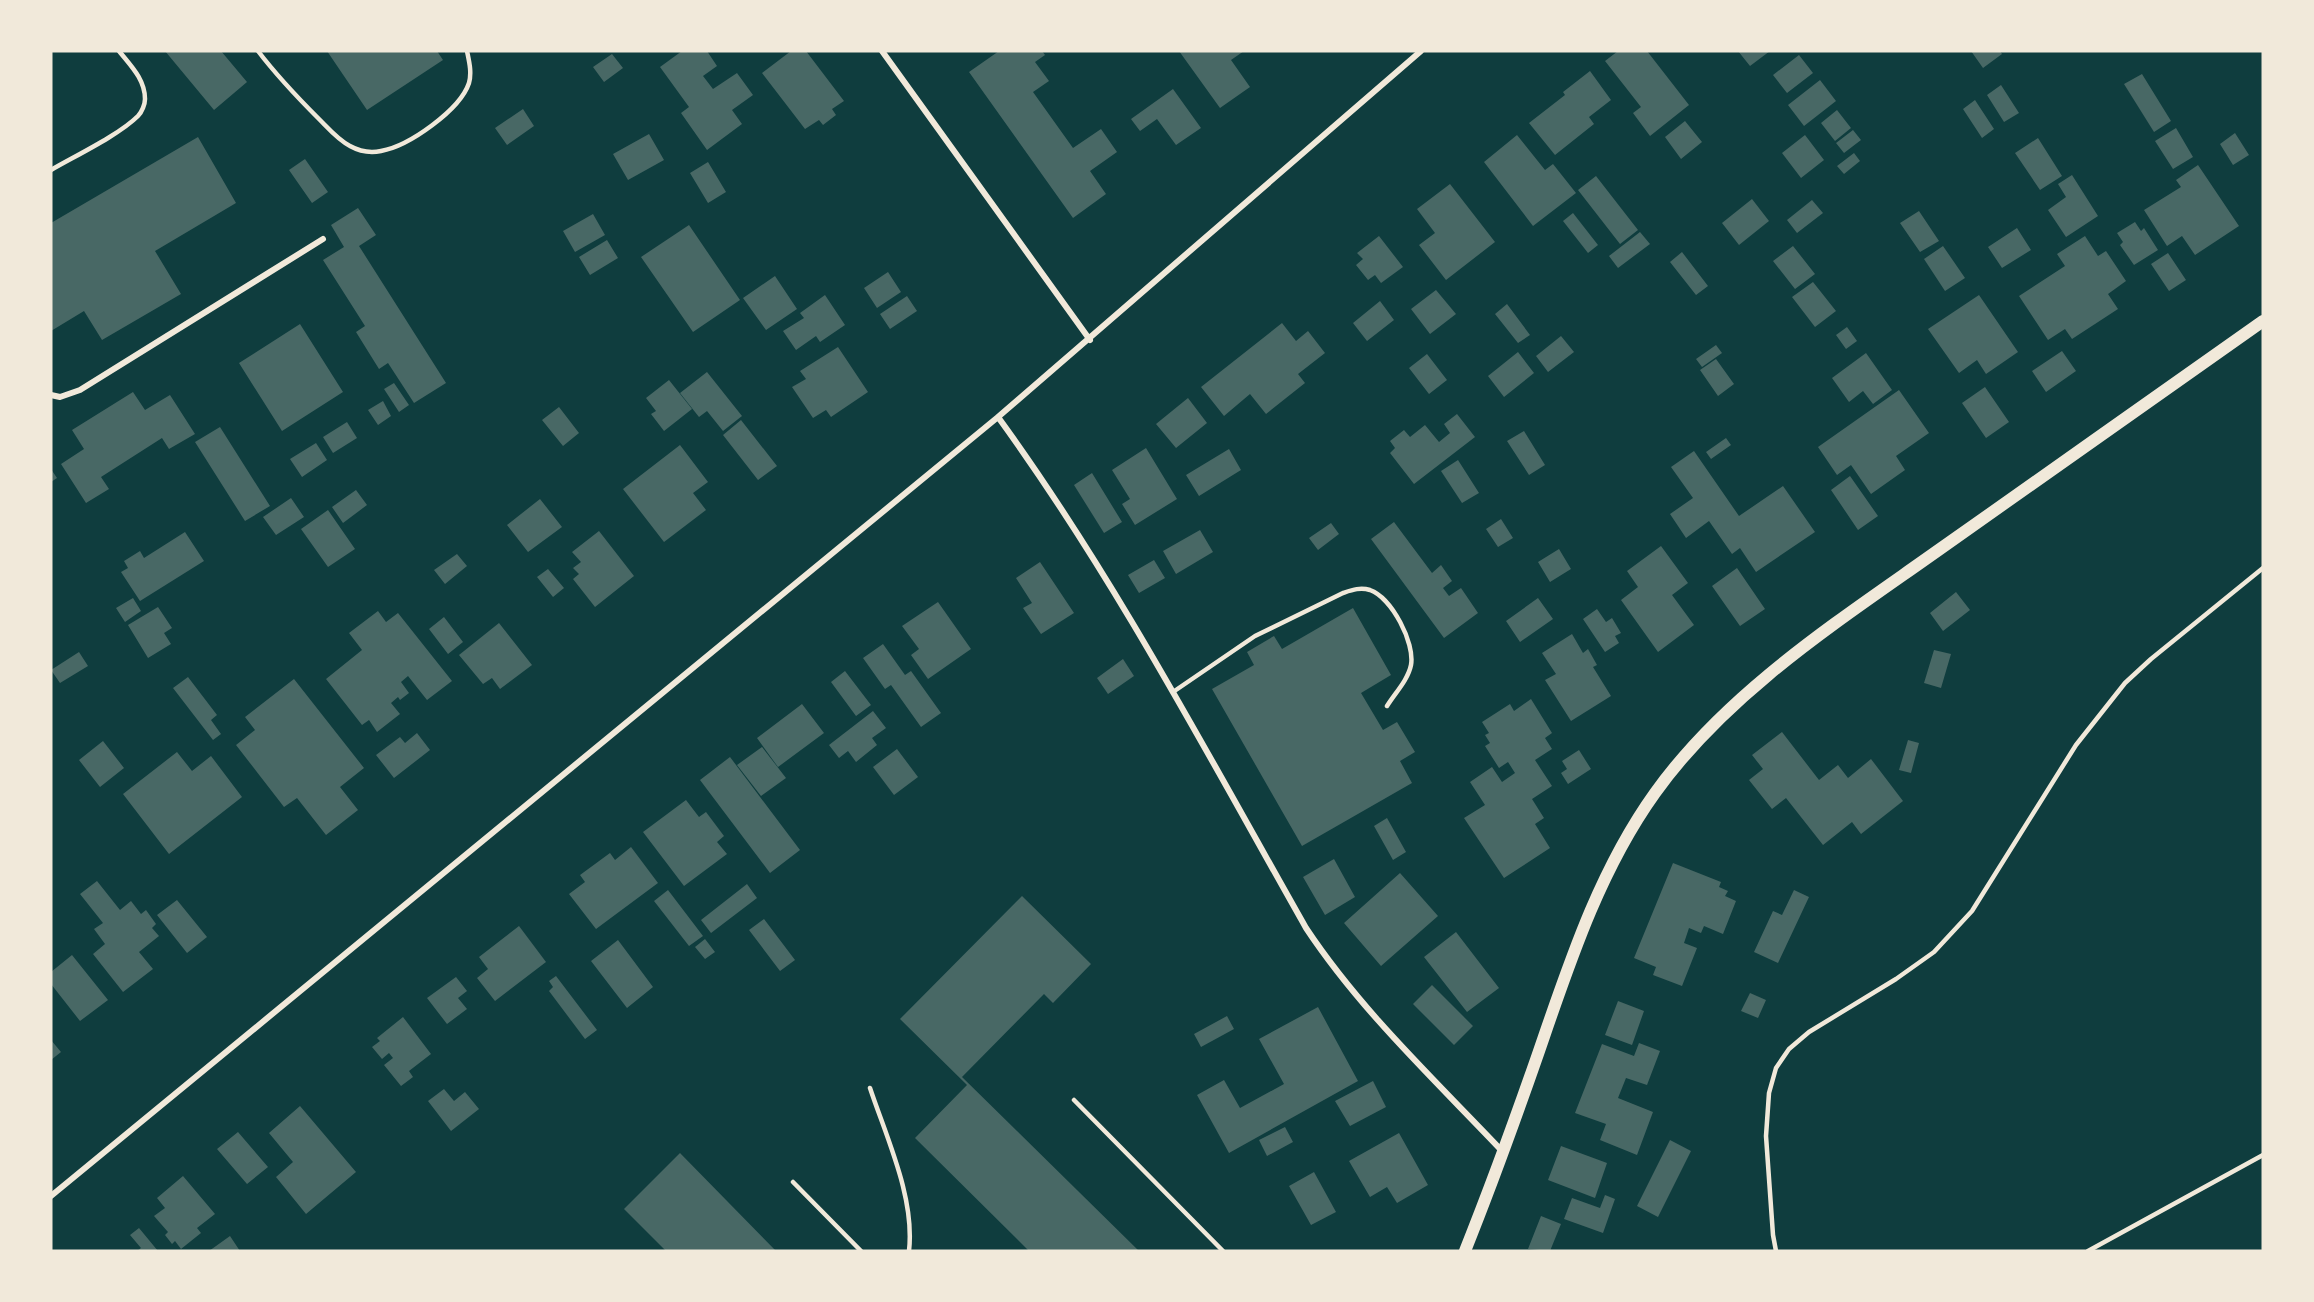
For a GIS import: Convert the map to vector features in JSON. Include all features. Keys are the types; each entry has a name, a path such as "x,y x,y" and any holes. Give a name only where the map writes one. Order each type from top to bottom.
{"main road":[{"path":"1465,1251 1504,1153 1568,966 1592,905 1622,846 1654,794 1687,751 1725,714 1823,632 2263,321"}],"street":[{"path":"882,51 1090,340"},
{"path":"51,1196 998,417 1090,340 1421,51"},
{"path":"51,395 60,397 80,390 323,239"},
{"path":"998,417 1039,474 1079,536 1173,692 1306,928 1329,963 1354,994 1504,1153"}],"lane":[{"path":"51,170 127,125 140,114 145,101 143,87 137,74 118,51"},
{"path":"258,51 277,76 333,133 349,146 363,151 379,152 395,147 436,122 452,108 469,82 471,68 467,51"},
{"path":"1776,1251 1766,1136 1769,1093 1776,1068 1789,1049 1809,1032 1896,979 1934,952 1972,911 2076,745 2125,683 2151,658 2263,568"},
{"path":"1173,692 1255,636 1343,593 1358,588 1371,590 1382,597 1391,607 1411,646 1411,666 1407,677 1387,706"},
{"path":"870,1088 907,1200 909,1251"},
{"path":"1074,1100 1223,1251"},
{"path":"2088,1251 2263,1155"},
{"path":"793,1182 861,1251"}],"building":[{"path":"165,51 221,51 247,82 214,110"},
{"path":"327,51 437,51 443,60 367,110"},
{"path":"682,51 707,51 717,66 703,76 713,89 737,73 753,95 732,110 742,124 707,150 681,113 689,107 660,67"},
{"path":"791,51 806,51 844,101 832,109 836,115 823,125 819,120 805,129 762,73"},
{"path":"999,51 1042,51 1045,55 1035,62 1049,81 1033,92 1073,148 1101,129 1117,152 1090,171 1106,194 1073,218 969,72"},
{"path":"1179,51 1244,51 1231,60 1250,87 1220,108"},
{"path":"1618,51 1647,51 1689,105 1650,136 1633,113 1641,107 1605,61"},
{"path":"1738,51 1770,51 1750,66"},
{"path":"1971,51 2000,51 2002,54 1983,68"},
{"path":"612,54 623,68 604,82 593,67"},
{"path":"1799,55 1813,73 1787,93 1773,75"},
{"path":"1590,71 1611,100 1589,117 1594,124 1555,155 1529,123 1565,95 1563,92"},
{"path":"2142,74 2171,121 2154,132 2124,84"},
{"path":"1820,80 1836,101 1804,126 1788,105"},
{"path":"2001,85 2019,113 2004,122 1987,95"},
{"path":"1173,89 1201,128 1176,145 1157,119 1140,131 1131,119"},
{"path":"1975,100 1994,129 1982,138 1963,109"},
{"path":"523,109 534,126 507,145 495,128"},
{"path":"1837,110 1851,128 1835,141 1821,123"},
{"path":"1685,121 1702,142 1681,159 1665,137"},
{"path":"2176,128 2193,157 2173,169 2155,141"},
{"path":"1853,130 1861,140 1844,153 1836,143"},
{"path":"2235,133 2249,155 2233,165 2220,144"},
{"path":"649,134 664,160 628,180 613,154"},
{"path":"1517,135 1545,170 1553,164 1576,193 1533,226 1484,162"},
{"path":"1805,135 1824,160 1801,178 1782,153"},
{"path":"198,137 236,203 155,251 181,294 102,340 84,311 51,331 51,223"},
{"path":"2038,138 2062,176 2040,190 2015,153"},
{"path":"1854,153 1860,161 1844,174 1837,166"},
{"path":"305,159 328,192 312,203 289,170"},
{"path":"708,162 726,192 708,203 690,173"},
{"path":"2198,165 2239,226 2195,255 2182,236 2167,246 2144,210 2181,187 2176,180"},
{"path":"2072,175 2098,216 2066,237 2048,210 2066,197 2058,184"},
{"path":"1596,176 1638,230 1620,244 1578,190"},
{"path":"1450,184 1495,242 1446,280 1419,245 1435,233 1417,209"},
{"path":"1752,199 1769,221 1739,245 1722,223"},
{"path":"1812,200 1823,213 1797,233 1787,220"},
{"path":"358,208 376,235 359,246 446,383 414,403 388,363 379,369 356,332 365,326 323,260 344,247 331,225"},
{"path":"1919,211 1939,241 1920,252 1900,223"},
{"path":"1573,213 1598,245 1588,253 1563,221"},
{"path":"593,214 605,235 575,252 563,231"},
{"path":"2135,222 2141,231 2144,228 2158,250 2134,265 2120,245 2123,242 2117,233"},
{"path":"689,225 740,300 693,332 641,257"},
{"path":"2017,228 2031,250 2002,268 1988,247"},
{"path":"1640,232 1650,244 1618,268 1609,256"},
{"path":"1379,236 1403,267 1381,283 1375,275 1368,280 1356,265 1363,259 1357,253"},
{"path":"2085,236 2098,256 2106,251 2126,281 2108,294 2118,309 2072,339 2065,329 2048,340 2019,296 2065,266 2057,254"},
{"path":"607,240 618,258 590,275 579,257"},
{"path":"1793,246 1815,274 1795,289 1773,261"},
{"path":"1943,246 1965,278 1945,291 1924,259"},
{"path":"1682,252 1708,286 1696,295 1670,262"},
{"path":"2168,253 2186,280 2169,291 2151,264"},
{"path":"888,272 901,292 877,308 864,288"},
{"path":"775,276 797,309 766,330 743,298"},
{"path":"1813,282 1836,311 1815,327 1792,297"},
{"path":"1436,290 1456,314 1430,334 1411,309"},
{"path":"825,295 845,325 820,342 816,336 796,350 783,331 804,318 800,313"},
{"path":"1979,295 2018,352 1986,374 1977,360 1959,373 1928,329"},
{"path":"907,296 917,311 890,329 880,314"},
{"path":"1380,301 1394,320 1367,341 1353,323"},
{"path":"1507,304 1530,335 1518,343 1495,314"},
{"path":"1282,323 1296,341 1308,331 1325,353 1298,374 1305,383 1266,414 1250,394 1224,416 1201,387"},
{"path":"300,324 343,392 282,431 239,363"},
{"path":"1847,327 1857,341 1846,349 1836,335"},
{"path":"1561,336 1574,352 1548,372 1536,356"},
{"path":"1716,345 1722,353 1702,367 1696,359"},
{"path":"838,347 868,392 831,417 826,410 813,418 792,387 806,379 800,371"},
{"path":"2062,351 2076,371 2046,392 2032,371"},
{"path":"1518,352 1534,373 1504,397 1488,376"},
{"path":"1866,353 1892,390 1873,404 1863,391 1849,402 1832,378"},
{"path":"1427,354 1447,380 1429,394 1409,368"},
{"path":"1716,359 1734,384 1718,396 1700,370"},
{"path":"707,372 742,416 723,431 707,411 699,417 680,393"},
{"path":"669,380 692,409 664,431 651,414 656,411 646,398"},
{"path":"394,383 409,405 399,412 384,389"},
{"path":"1985,387 2009,422 1986,438 1962,403"},
{"path":"1899,390 1929,433 1896,456 1905,470 1871,494 1851,465 1837,475 1818,447"},
{"path":"133,392 145,410 170,395 195,434 169,449 162,438 101,477 109,489 86,503 61,464 84,449 72,430"},
{"path":"1188,398 1207,423 1176,448 1156,424"},
{"path":"383,401 391,416 378,425 368,410"},
{"path":"559,407 579,433 563,446 542,420"},
{"path":"1457,414 1475,437 1414,484 1390,453 1395,448 1390,441 1404,430 1410,437 1425,425 1439,442 1450,433 1444,424"},
{"path":"741,420 777,466 758,480 723,435"},
{"path":"347,422 357,438 333,453 323,437"},
{"path":"220,427 270,506 245,521 195,442"},
{"path":"1524,431 1545,465 1529,475 1507,441"},
{"path":"1726,438 1731,445 1711,459 1706,452"},
{"path":"316,443 327,460 302,477 290,459"},
{"path":"680,445 708,482 693,493 706,510 664,542 623,489"},
{"path":"1146,448 1177,499 1135,525 1122,504 1130,499 1112,470"},
{"path":"1229,449 1241,470 1199,496 1186,475"},
{"path":"1694,451 1739,516 1783,486 1815,532 1756,572 1740,548 1732,554 1709,521 1686,538 1670,514 1693,498 1671,467"},
{"path":"1458,460 1479,493 1462,503 1441,471"},
{"path":"51,469 57,478 51,482"},
{"path":"1092,473 1122,522 1104,533 1074,485"},
{"path":"1850,476 1878,516 1858,530 1831,490"},
{"path":"356,490 367,505 343,523 332,507"},
{"path":"291,498 304,517 276,535 263,517"},
{"path":"540,499 562,527 528,552 507,525"},
{"path":"328,510 355,549 328,567 301,529"},
{"path":"1501,519 1513,538 1498,547 1486,529"},
{"path":"1394,522 1432,573 1441,565 1452,581 1443,588 1449,596 1461,588 1478,613 1444,638 1371,539"},
{"path":"1331,523 1339,534 1318,550 1309,538"},
{"path":"1200,530 1213,552 1176,574 1163,551"},
{"path":"599,531 634,576 595,607 573,579 579,574 573,568 581,562 572,552"},
{"path":"185,532 204,561 140,601 121,572 128,568 124,561 140,551 144,558"},
{"path":"1661,546 1688,583 1672,595 1694,625 1658,652 1621,600 1638,587 1627,571"},
{"path":"1559,549 1571,569 1550,582 1538,562"},
{"path":"457,554 467,566 445,584 434,570"},
{"path":"1154,560 1165,578 1139,593 1128,575"},
{"path":"1040,562 1074,613 1041,634 1023,608 1032,603 1016,578"},
{"path":"1737,568 1765,609 1740,626 1712,586"},
{"path":"548,569 564,588 553,597 537,577"},
{"path":"1956,592 1970,610 1943,631 1930,613"},
{"path":"133,598 141,611 125,622 116,608"},
{"path":"1538,598 1553,619 1520,642 1506,621"},
{"path":"938,602 971,649 928,679 911,655 919,649 902,626"},
{"path":"158,607 172,628 164,633 171,644 148,658 128,625"},
{"path":"1353,608 1391,675 1361,693 1383,730 1397,722 1415,752 1400,761 1412,783 1302,846 1212,689 1254,665 1247,652 1274,636 1282,649"},
{"path":"1597,609 1606,622 1612,618 1621,633 1615,636 1619,643 1605,652 1583,619"},
{"path":"378,611 386,622 398,613 452,681 427,700 408,676 401,682 409,693 400,700 398,697 391,703 400,714 377,732 369,720 362,725 326,679 362,650 349,633"},
{"path":"444,617 463,642 448,654 429,629"},
{"path":"499,623 532,665 500,689 492,678 483,684 459,655"},
{"path":"1572,634 1583,653 1588,649 1597,665 1593,667 1611,696 1571,721 1545,680 1556,674 1542,653"},
{"path":"883,644 905,675 911,671 941,713 921,727 891,685 885,689 863,658"},
{"path":"1934,650 1951,654 1941,688 1924,683"},
{"path":"79,652 88,666 60,683 51,670"},
{"path":"1123,659 1134,676 1108,694 1097,678"},
{"path":"845,671 871,705 856,716 831,682"},
{"path":"188,677 217,715 211,720 221,734 213,740 173,688"},
{"path":"294,679 364,768 340,787 358,810 326,835 297,798 284,807 236,745 255,730 245,717"},
{"path":"1531,699 1552,733 1545,738 1552,749 1535,760 1552,786 1532,799 1544,818 1535,824 1550,848 1504,878 1464,818 1485,805 1470,782 1492,767 1502,782 1515,773 1508,762 1499,768 1485,746 1490,743 1485,735 1489,733 1482,722 1510,704 1514,711"},
{"path":"802,704 824,733 778,767 757,738"},
{"path":"873,711 886,728 872,738 877,745 856,762 848,751 839,758 829,745"},
{"path":"1782,732 1819,780 1838,765 1848,778 1871,759 1903,801 1861,834 1852,822 1823,845 1786,798 1772,809 1749,780 1763,769 1752,755"},
{"path":"417,733 430,750 394,778 376,755 400,737 405,743"},
{"path":"1908,740 1919,743 1911,773 1899,770"},
{"path":"103,741 124,768 100,787 79,760"},
{"path":"762,747 786,778 761,796 737,765"},
{"path":"897,749 918,777 894,795 873,767"},
{"path":"1579,750 1591,769 1568,784 1561,773 1567,769 1562,761"},
{"path":"177,752 192,771 211,756 242,797 169,854 123,794"},
{"path":"730,757 800,850 770,873 700,780"},
{"path":"686,800 699,817 706,812 724,836 717,842 727,854 684,886 643,832"},
{"path":"1387,818 1406,852 1393,860 1374,826"},
{"path":"631,847 658,883 596,929 569,894 585,882 580,875 610,853 615,860"},
{"path":"1334,859 1355,897 1325,915 1303,877"},
{"path":"1673,863 1721,882 1719,887 1728,891 1725,896 1736,901 1723,934 1704,926 1701,933 1689,928 1684,943 1697,948 1682,986 1653,975 1656,967 1634,958"},
{"path":"1400,873 1438,916 1381,966 1344,923"},
{"path":"97,881 120,910 131,901 141,914 146,910 156,924 152,928 159,936 139,952 153,969 123,992 93,954 105,944 94,929 103,923 80,894"},
{"path":"747,884 757,898 711,933 701,920"},
{"path":"668,890 703,936 689,946 654,901"},
{"path":"1794,890 1809,897 1778,963 1754,952 1773,911 1782,915"},
{"path":"1022,896 1091,964 1053,1003 1044,994 962,1077 1139,1251 1029,1251 915,1138 967,1085 900,1019"},
{"path":"177,900 207,937 187,953 157,915"},
{"path":"764,919 795,960 780,971 749,930"},
{"path":"519,926 546,962 495,1001 477,978 488,969 479,957"},
{"path":"1456,932 1499,988 1467,1012 1424,957"},
{"path":"705,939 715,952 705,959 695,947"},
{"path":"618,940 653,987 627,1008 591,961"},
{"path":"72,955 108,1000 80,1021 51,984 51,972"},
{"path":"556,976 597,1030 585,1039 549,991 553,987 549,981"},
{"path":"456,977 467,991 458,998 467,1009 447,1024 427,998"},
{"path":"1432,985 1473,1026 1454,1045 1413,1004"},
{"path":"1750,993 1766,1000 1758,1018 1741,1011"},
{"path":"1618,1001 1644,1011 1632,1045 1605,1035"},
{"path":"1318,1007 1358,1081 1229,1153 1197,1095 1224,1080 1240,1108 1284,1084 1259,1039"},
{"path":"1227,1016 1234,1029 1201,1047 1194,1034"},
{"path":"403,1017 431,1054 409,1071 413,1077 401,1086 384,1065 393,1058 389,1053 382,1059 372,1047 380,1041 377,1038"},
{"path":"51,1040 61,1052 51,1060"},
{"path":"1639,1043 1660,1051 1647,1085 1626,1078 1618,1098 1653,1112 1637,1155 1600,1140 1606,1124 1575,1113 1602,1044 1634,1056"},
{"path":"1373,1081 1386,1107 1350,1126 1335,1101"},
{"path":"444,1089 454,1101 465,1092 479,1109 451,1131 428,1101"},
{"path":"300,1106 356,1172 306,1214 276,1177 293,1162 269,1133"},
{"path":"1285,1127 1293,1142 1267,1156 1259,1140"},
{"path":"238,1132 268,1167 247,1184 217,1149"},
{"path":"1399,1133 1428,1185 1397,1203 1387,1187 1370,1197 1349,1161"},
{"path":"1670,1140 1691,1151 1658,1217 1637,1206"},
{"path":"1561,1146 1607,1163 1595,1198 1548,1180"},
{"path":"680,1153 776,1251 666,1251 624,1209"},
{"path":"1314,1172 1336,1212 1311,1225 1289,1186"},
{"path":"183,1176 215,1214 197,1228 201,1233 181,1249 175,1241 172,1244 165,1235 168,1232 154,1216 165,1208 157,1198"},
{"path":"1605,1195 1615,1199 1603,1233 1564,1219 1572,1198 1600,1208"},
{"path":"1541,1216 1561,1224 1550,1251 1528,1249"},
{"path":"139,1228 158,1251 137,1251 141,1248 130,1235"},
{"path":"230,1236 240,1251 209,1251"}]}
